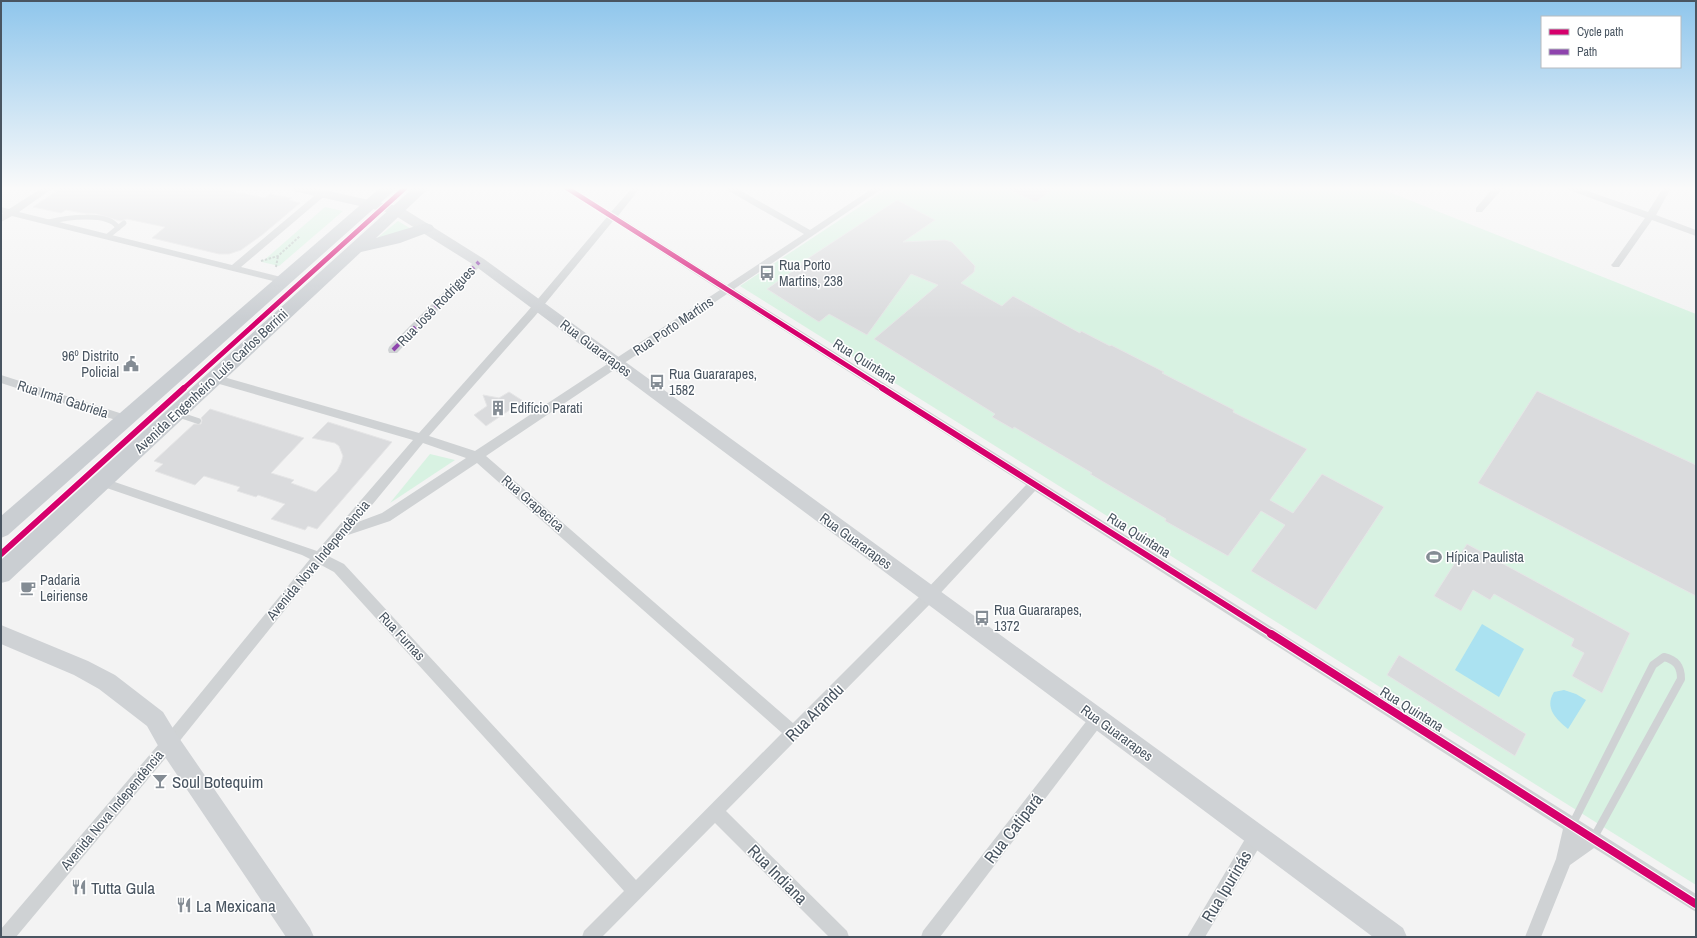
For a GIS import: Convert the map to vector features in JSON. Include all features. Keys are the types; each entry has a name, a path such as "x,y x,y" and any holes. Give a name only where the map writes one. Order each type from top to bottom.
{"main road":[{"name":"Avenida Engenheiro Luís Carlos Berrini","path":"1,529 340,232"},
{"name":"Avenida Engenheiro Luís Carlos Berrini","path":"1,574 372,232"},
{"path":"354,248 394,239 415,232"}],"street":[{"path":"90,232 285,281"},
{"path":"234,268 277,232"},
{"name":"Rua Guararapes","path":"432,232 479,262 538,305 1394,937"},
{"name":"Avenida Nova Independência","path":"5,937 169,743 320,557 600,232"},
{"name":"Rua Quintana","path":"638,232 1696,904"},
{"path":"807,232 811,234"},
{"name":"Rua Porto Martins","path":"341,533 386,517 814,232"},
{"path":"1616,265 1640,232"},
{"name":"Rua José Rodrigues","path":"393,350 479,262"},
{"name":"Rua Grapecica","path":"213,378 421,438 478,457 496,471 793,733"},
{"name":"Rua Irmã Gabriela","path":"1,379 125,419"},
{"name":"Rua Furnas","path":"102,482 320,557 339,568 635,891"},
{"name":"Rua Arandu","path":"590,937 930,595 1035,483"},
{"path":"1,634 81,668 107,682 155,719 169,743 301,937"},
{"name":"Rua Catipará","path":"929,937 1097,719"},
{"name":"Rua Indiana","path":"715,812 841,937"},
{"path":"1533,937 1564,859 1572,825"},
{"name":"Rua Ipurinás","path":"1195,937 1257,835"},
{"path":"1564,859 1594,839"}],"lane":[{"path":"108,236 113,232"},
{"path":"175,414 198,421"},
{"path":"1572,825 1653,665 1664,657 1672,658 1682,669 1681,679 1594,839"}],"path":[{"path":"278,256 300,236"}],"green space":[{"path":"297,232 319,232 279,266 262,262"},
{"path":"385,232 406,232 376,239"},
{"name":"Hípica Paulista","path":"822,232 1489,232 1696,314 1696,885 740,286"},
{"path":"430,454 455,460 390,503"}],"water":[{"path":"1482,624 1524,649 1499,697 1455,670"},
{"path":"1564,690 1576,694 1586,700 1568,729 1553,713 1550,703 1554,692"}],"building":[{"path":"159,232 266,232 241,250 229,254 219,254 152,238"},
{"path":"849,232 918,232 903,242 945,240 952,242 975,266 974,272 961,283 1002,306 1013,296 1080,333 1081,331 1164,372 1162,373 1234,410 1233,412 1307,449 1270,500 1293,513 1322,474 1384,507 1316,610 1251,571 1285,525 1261,511 1228,556 1165,521 1166,519 1014,427 1013,429 992,417 995,414 874,339 938,285 911,274 867,335 829,314 819,322 767,289 803,264 801,263"},
{"path":"1537,391 1696,465 1696,596 1478,483"},
{"name":"Edifício Parati","path":"509,392 523,401 486,426 474,415 487,406 483,395 499,398"},
{"path":"210,409 304,438 271,473 294,480 291,483 316,492 337,471 343,456 339,446 335,443 312,438 328,422 392,442 317,529 308,526 305,530 271,519 285,504 258,495 256,497 237,491 240,487 204,476 195,485 155,471 163,464 154,461 194,424 201,424 201,418"},
{"path":"1467,544 1630,633 1602,693 1572,676 1584,653 1571,646 1574,639 1494,594 1490,600 1473,590 1461,611 1434,596"},
{"path":"1399,655 1526,734 1515,756 1387,675"}],"marked path":[{"path":"393,350 479,262"}],"cycle path":[{"path":"1,554 357,232"},
{"path":"636,232 1696,904"}],"place":[{"name":"Rua Porto Martins, 238","path":"767,273"},
{"name":"96º Distrito Policial","path":"131,364"},
{"name":"Rua Guararapes, 1582","path":"657,382"},
{"name":"Edifício Parati","path":"498,408"},
{"name":"Hípica Paulista","path":"1434,557"},
{"name":"Padaria Leiriense","path":"28,588"},
{"name":"Rua Guararapes, 1372","path":"982,618"},
{"name":"Soul Botequim","path":"160,781"},
{"name":"Tutta Gula","path":"79,887"},
{"name":"La Mexicana","path":"184,905"}]}
